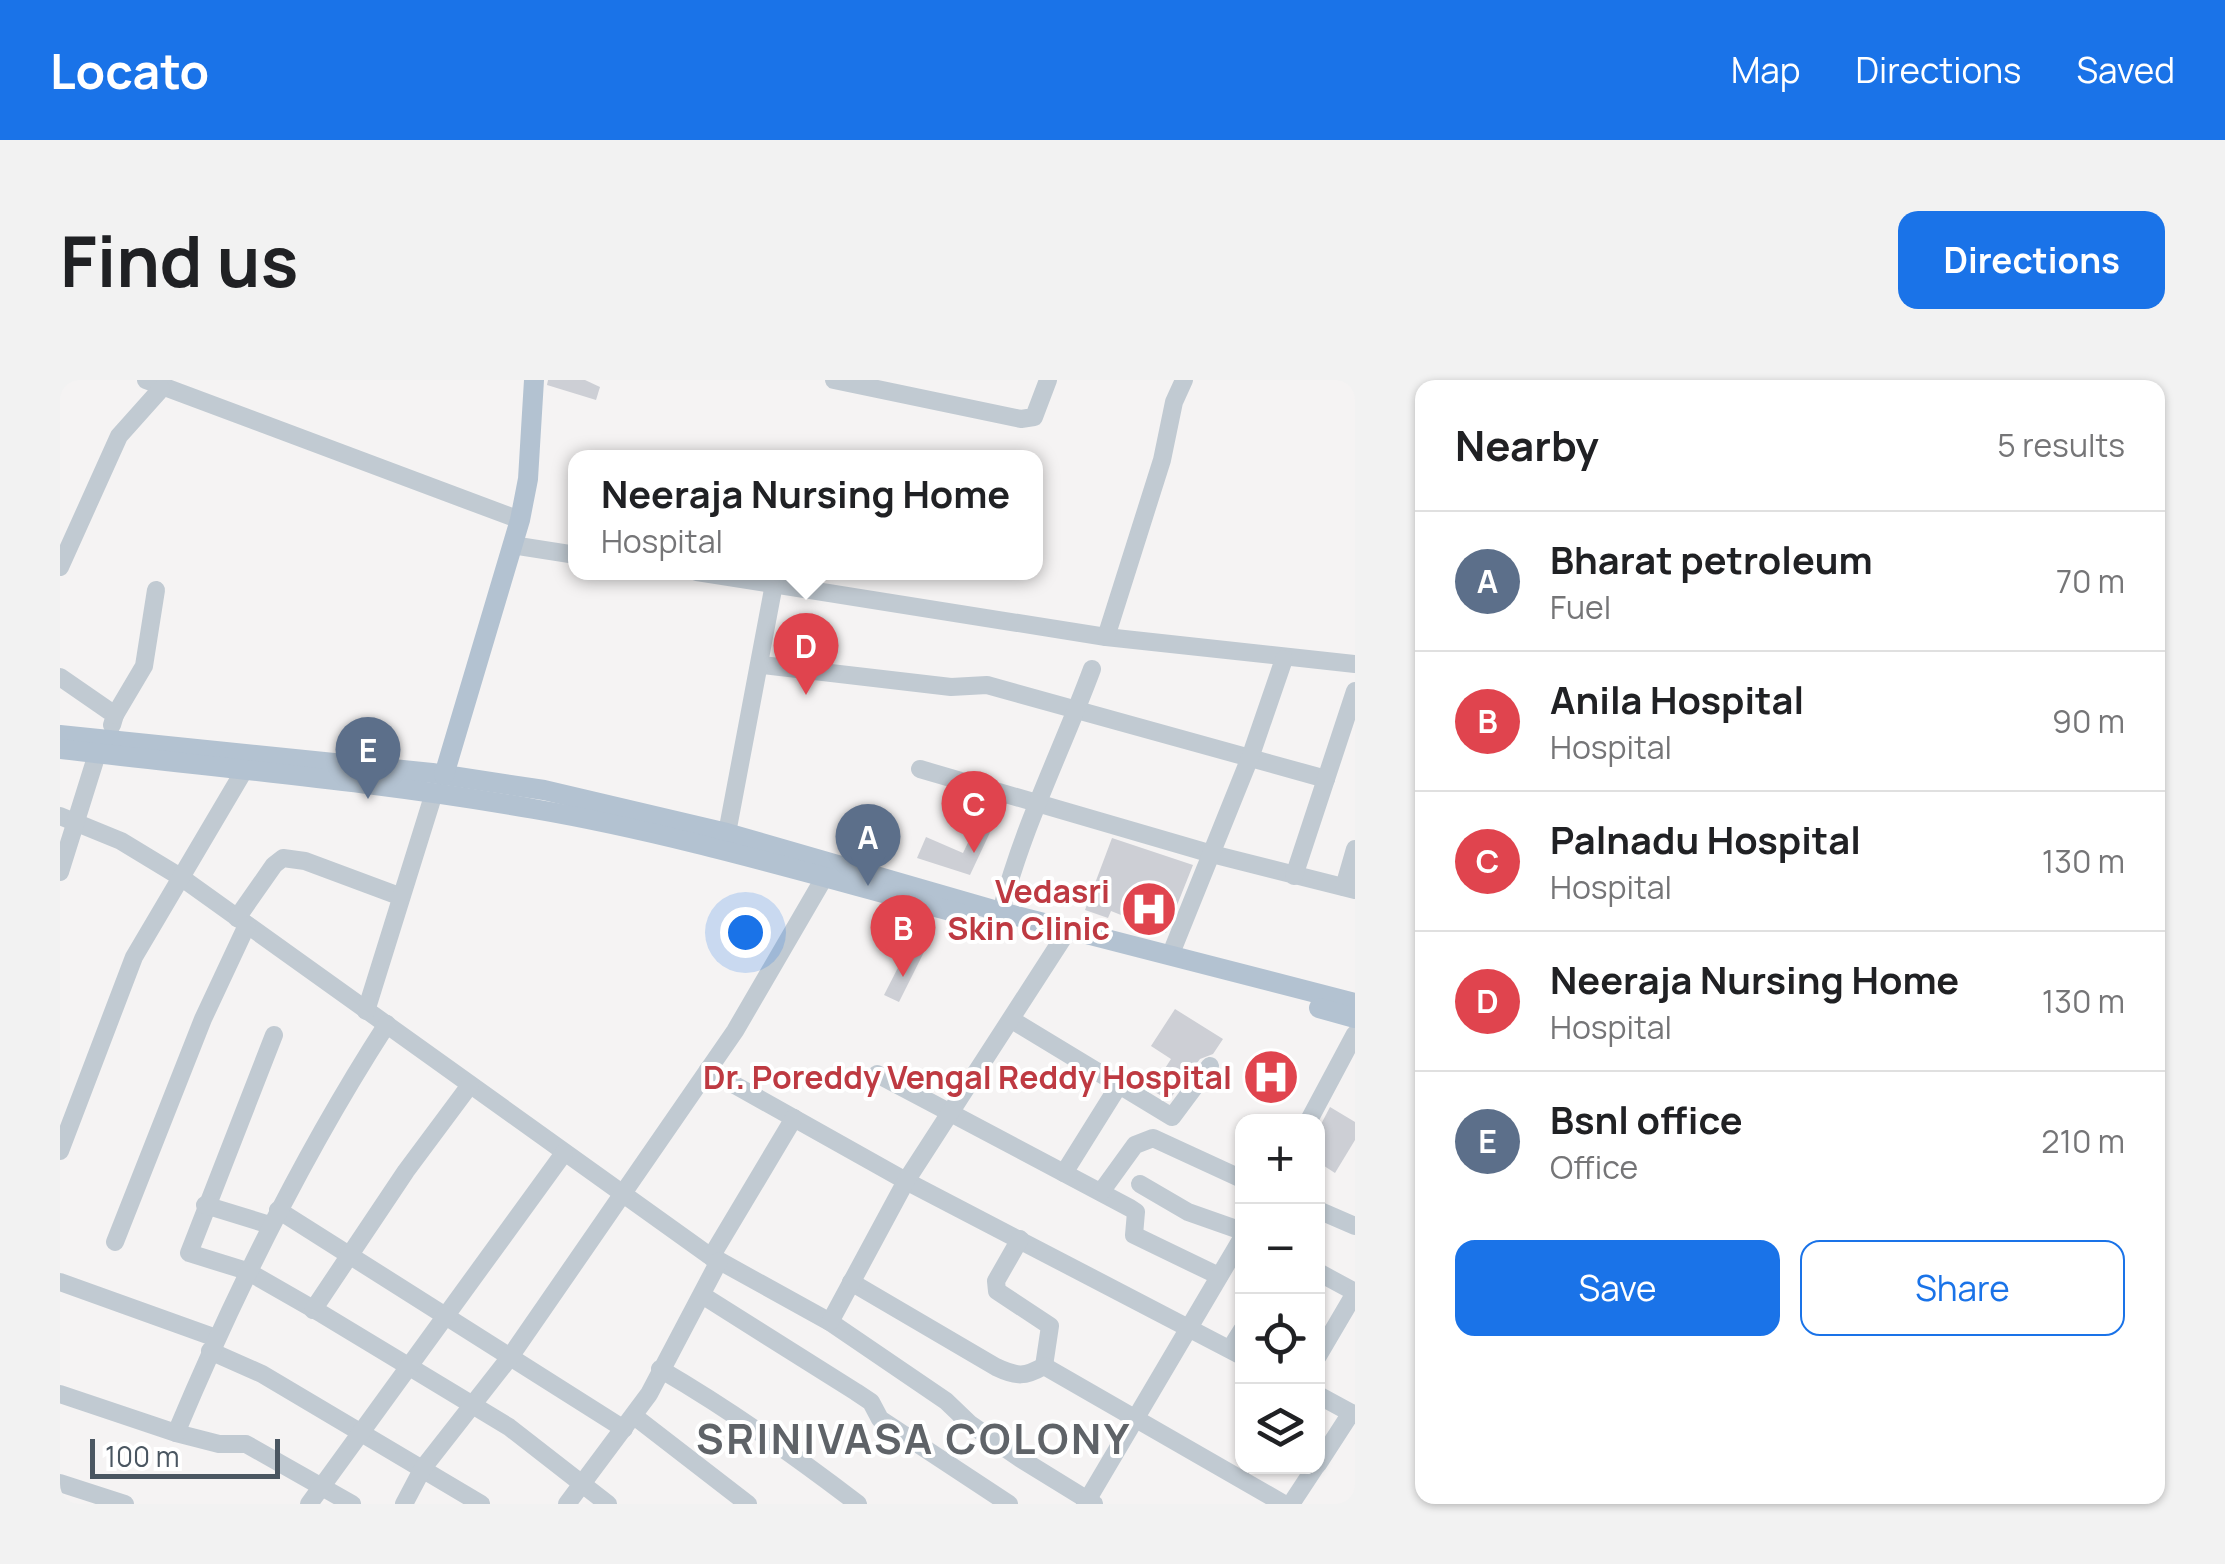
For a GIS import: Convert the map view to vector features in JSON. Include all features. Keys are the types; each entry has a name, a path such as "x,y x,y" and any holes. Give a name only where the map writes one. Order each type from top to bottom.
{"main road":[{"path":"433,786 520,520 528,479 534,380"},
{"path":"60,734 103,747 245,769 433,786 544,790 728,834 1001,912 1355,1003"},
{"path":"60,750 103,747 433,786 656,834 1063,938 1355,1018"}],"street":[{"path":"834,380 1022,419 1034,417 1041,407 1048,380"},
{"path":"1106,637 1162,460 1174,402 1184,380"},
{"path":"60,566 68,528 119,436 154,384 520,520"},
{"path":"512,546 568,554"},
{"path":"748,580 1106,637 1355,664"},
{"path":"728,834 774,584"},
{"path":"60,872 68,818 115,714 144,666 156,590"},
{"path":"1170,956 1284,659"},
{"path":"762,665 951,687 987,684 1078,706 1326,779"},
{"path":"1001,912 1016,850 1040,806 1092,669"},
{"path":"60,678 115,714"},
{"path":"1294,876 1355,690"},
{"path":"60,1151 134,957 245,769"},
{"path":"920,769 1040,806 1350,889 1355,849"},
{"path":"366,1011 433,786"},
{"path":"68,818 182,878 715,1259 830,1322 1089,1503 1235,1248"},
{"path":"115,1242 242,921 274,864 283,858 305,861 399,896"},
{"path":"404,1504 423,1468 510,1357 624,1196 708,1070 824,878"},
{"path":"830,1322 906,1181 1063,938"},
{"path":"1012,1020 1176,1117 1210,1066"},
{"path":"176,1432 247,1271 318,1131 387,1024"},
{"path":"1312,1114 1355,1034"},
{"path":"274,1036 189,1253 247,1271 509,1427 608,1504"},
{"path":"708,1070 906,1181 1235,1352"},
{"path":"878,1074 1136,1212 1134,1236 1220,1276"},
{"path":"313,1310 406,1170 470,1085"},
{"path":"1064,1172 1119,1085"},
{"path":"567,1504 629,1423 702,1295 715,1259 794,1118"},
{"path":"1101,1192 1135,1145 1154,1138 1235,1176"},
{"path":"310,1504 564,1154"},
{"path":"1140,1184 1188,1212 1235,1232"},
{"path":"205,1206 275,1218 350,1258 510,1357 629,1423 748,1504"},
{"path":"1325,1213 1355,1226"},
{"path":"1020,1239 996,1281 997,1291 1050,1326 1044,1366"},
{"path":"1325,1276 1355,1293 1325,1344"},
{"path":"60,1282 213,1345 480,1504"},
{"path":"851,1282 1016,1377 1044,1366"},
{"path":"702,1295 856,1392 896,1430 1009,1504"},
{"path":"1044,1366 1287,1504 1310,1474"},
{"path":"660,1369 725,1406 751,1430 797,1458 858,1504"},
{"path":"60,1394 219,1444 246,1444 352,1504"},
{"path":"1325,1399 1353,1414 1325,1454"},
{"path":"1249,1484 1254,1474"},
{"path":"60,1483 125,1504"}],"building":[{"path":"548,380 585,380 600,387 596,400 547,385"},
{"path":"986,805 1000,811 970,875 917,858 926,837 963,853"},
{"path":"1112,838 1193,865 1166,933 1111,911 1108,918 1085,910"},
{"path":"918,941 927,946 899,1002 884,995 908,948 913,950"},
{"path":"1175,1009 1223,1039 1213,1054 1200,1059 1169,1100 1151,1090 1171,1059 1151,1046"},
{"path":"1330,1107 1355,1122 1355,1140 1335,1173 1325,1167 1325,1117"}],"place":[{"name":"Neeraja Nursing Home","path":"806,695"},
{"name":"Bsnl office","path":"368,799"},
{"name":"Palnadu Hospital","path":"974,853"},
{"name":"Bharat petroleum","path":"868,886"},
{"name":"Vedasri Skin Clinic","path":"1149,909"},
{"name":"Anila Hospital","path":"903,977"},
{"name":"Dr. Poreddy Vengal Reddy Hospital","path":"1271,1077"}],"district":[{"name":"SRINIVASA COLONY","path":"914,1438"}]}
